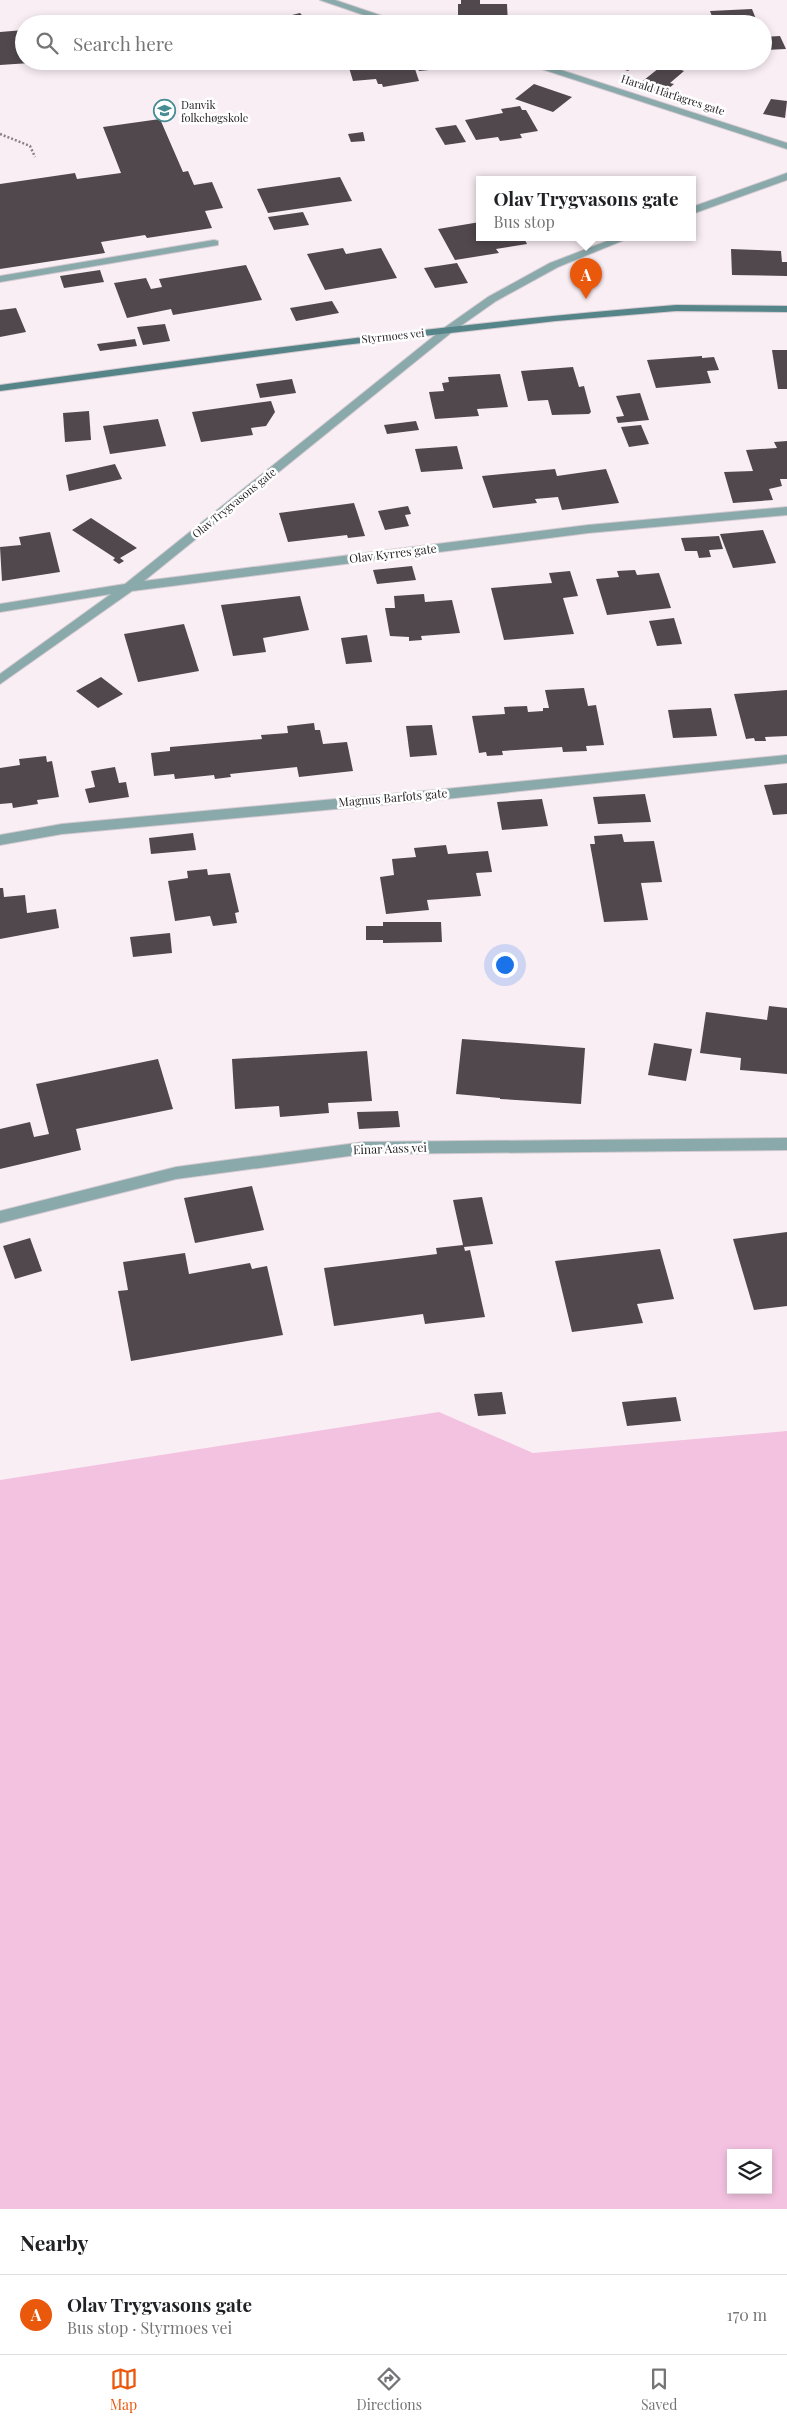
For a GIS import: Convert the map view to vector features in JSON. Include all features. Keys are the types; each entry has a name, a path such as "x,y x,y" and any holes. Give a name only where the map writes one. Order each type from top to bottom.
{"main road":[{"name":"Styrmoes vei","path":"0,388 344,342 556,318 676,308 787,309"}],"street":[{"path":"325,0 372,15"},
{"name":"Harald Hårfagres gate","path":"550,70 787,146"},
{"path":"696,210 787,176"},
{"name":"Olav Trygvasons gate","path":"0,680 129,587 448,330 492,299 554,265 616,241"},
{"path":"0,279 214,244"},
{"name":"Olav Kyrres gate","path":"0,608 129,587 588,529 786,512"},
{"name":"Magnus Barfots gate","path":"0,840 62,829 435,795 787,759"},
{"name":"Einar Aass vei","path":"0,1217 176,1173 364,1148 787,1144"}],"path":[{"path":"0,134 30,146 35,157"}],"shaded area":[{"path":"439,1412 533,1453 787,1431 787,2209 0,2209 0,1480"}],"building":[{"path":"461,0 480,0 480,4 507,4 508,15 458,15 458,4 461,4"},
{"path":"752,9 754,15 712,15 710,11"},
{"path":"15,31 15,64 0,65 0,32"},
{"path":"772,36 780,36 786,49 772,50"},
{"path":"350,70 415,70 419,81 383,87 382,84 378,84 376,79 353,81"},
{"path":"656,70 684,71 670,83 674,84 659,96 634,88"},
{"path":"534,84 572,97 553,112 515,99"},
{"path":"771,99 787,101 785,118 763,114"},
{"path":"520,106 522,110 526,110 538,131 520,134 522,138 500,141 498,137 476,140 465,120 503,113 501,109"},
{"path":"160,119 183,172 188,171 194,185 212,182 223,208 205,211 212,228 147,238 145,235 101,242 105,253 0,269 0,184 75,173 77,179 121,173 103,127"},
{"path":"456,125 466,142 445,145 435,128"},
{"path":"363,132 365,141 351,142 348,134"},
{"path":"340,177 352,201 268,213 257,189"},
{"path":"303,212 309,225 274,230 268,217"},
{"path":"476,223 476,241 526,241 527,244 496,249 499,253 455,260 438,229"},
{"path":"343,248 346,254 381,248 397,278 325,290 307,254"},
{"path":"731,249 781,251 782,262 787,262 787,276 732,275"},
{"path":"457,263 468,283 435,288 424,268"},
{"path":"246,265 262,300 173,315 171,309 127,318 114,283 146,278 151,289 162,287 159,279"},
{"path":"100,270 104,282 64,288 60,276"},
{"path":"332,301 339,313 296,321 290,308"},
{"path":"16,308 26,332 0,337 0,310"},
{"path":"165,324 170,341 143,345 137,327"},
{"path":"135,339 137,346 100,351 97,344"},
{"path":"772,350 787,350 787,389 778,389"},
{"path":"702,356 702,358 714,357 719,370 707,371 711,383 656,388 647,360"},
{"path":"573,367 579,387 584,386 591,412 589,414 552,415 548,400 528,401 521,371"},
{"path":"500,374 508,407 477,409 479,416 435,419 429,392 444,391 442,383 449,382 448,377"},
{"path":"292,379 296,393 260,398 256,384"},
{"path":"640,393 649,420 618,423 616,417 624,416 616,396"},
{"path":"271,401 275,412 266,426 251,428 253,435 201,442 192,412"},
{"path":"89,411 91,440 65,442 63,413"},
{"path":"158,419 166,446 110,454 103,426"},
{"path":"416,421 419,430 387,434 384,425"},
{"path":"641,425 649,444 629,447 621,427"},
{"path":"787,441 787,479 780,479 782,486 769,489 773,500 733,503 724,472 753,471 746,450 777,448 774,442"},
{"path":"457,446 463,469 421,472 415,449"},
{"path":"115,464 122,479 69,491 66,475"},
{"path":"555,469 557,476 606,469 619,503 562,510 558,497 535,499 537,503 493,508 482,476"},
{"path":"354,503 365,536 348,538 347,535 288,542 279,513"},
{"path":"408,506 411,514 405,515 409,526 385,530 378,511"},
{"path":"91,518 137,548 120,558 124,561 119,564 113,560 115,558 72,530"},
{"path":"763,530 776,563 733,568 720,534"},
{"path":"50,532 60,572 2,581 0,547 21,545 19,537"},
{"path":"719,536 723,549 709,550 711,557 699,558 697,551 685,551 681,538"},
{"path":"412,566 416,580 377,584 373,570"},
{"path":"635,570 637,575 659,573 671,608 607,615 596,579 619,577 617,571"},
{"path":"570,571 578,596 563,598 574,634 504,640 491,588 552,583 549,573"},
{"path":"424,594 425,602 452,600 460,633 421,636 422,640 409,641 409,637 390,636 385,608 395,608 394,596"},
{"path":"300,596 309,630 263,638 266,652 233,656 221,605"},
{"path":"674,618 682,644 657,646 649,621"},
{"path":"184,624 199,671 138,682 124,634"},
{"path":"367,635 372,662 346,664 341,638"},
{"path":"101,677 123,694 98,708 76,691"},
{"path":"584,688 588,706 596,705 604,745 586,746 587,751 563,752 562,747 502,751 503,755 487,756 486,752 479,753 472,716 505,714 504,707 527,706 528,712 543,711 543,708 549,708 545,690"},
{"path":"787,690 787,736 765,737 766,741 755,741 754,738 746,739 734,694"},
{"path":"711,708 717,736 673,738 668,710"},
{"path":"314,723 315,730 320,730 323,744 347,742 353,771 299,777 297,767 230,774 231,777 215,779 214,775 175,779 174,774 154,776 151,753 170,751 170,747 262,739 261,735 288,733 287,726"},
{"path":"432,725 437,755 410,757 406,726"},
{"path":"46,756 47,762 52,761 59,797 37,800 38,804 13,808 12,803 0,804 0,768 20,765 19,759"},
{"path":"115,767 119,783 126,782 129,797 89,803 85,789 95,787 91,771"},
{"path":"787,783 787,814 773,815 764,785"},
{"path":"645,794 651,822 598,824 593,797"},
{"path":"542,799 548,826 502,830 497,802"},
{"path":"193,833 196,850 151,854 149,838"},
{"path":"622,834 624,842 654,841 662,882 641,883 648,920 604,922 590,844 595,844 594,836"},
{"path":"446,845 448,854 488,851 492,872 476,873 481,896 427,900 429,910 386,914 380,877 394,875 392,859 416,857 414,848"},
{"path":"207,869 208,875 230,873 239,912 235,913 237,923 213,926 210,916 175,921 168,881 188,878 187,871"},
{"path":"0,888 3,888 4,897 25,895 27,913 56,909 59,928 0,939"},
{"path":"383,922 441,922 442,942 383,943 383,940 366,940 366,926 383,926"},
{"path":"170,933 172,953 133,957 130,937"},
{"path":"769,1006 787,1008 787,1074 740,1070 741,1058 700,1053 706,1012 767,1020"},
{"path":"462,1039 585,1048 581,1104 456,1094"},
{"path":"654,1043 692,1049 686,1081 648,1075"},
{"path":"367,1051 372,1101 328,1103 329,1113 280,1117 279,1106 235,1109 232,1059"},
{"path":"158,1059 173,1109 76,1129 81,1150 0,1169 0,1129 30,1122 34,1137 49,1134 36,1084"},
{"path":"398,1111 400,1127 359,1129 357,1112"},
{"path":"252,1186 264,1230 195,1243 184,1198"},
{"path":"482,1197 493,1244 464,1247 465,1251 470,1250 485,1317 425,1324 423,1314 334,1326 324,1268 437,1254 436,1248 463,1245 453,1200"},
{"path":"787,1232 787,1306 754,1310 733,1239"},
{"path":"30,1238 42,1271 15,1279 3,1246"},
{"path":"660,1249 674,1299 637,1304 643,1323 572,1332 555,1261"},
{"path":"185,1253 189,1274 250,1263 252,1269 267,1266 283,1335 131,1361 118,1291 128,1290 123,1262"},
{"path":"502,1392 506,1414 478,1416 474,1394"},
{"path":"676,1397 681,1421 627,1426 622,1402"}],"place":[{"name":"Danvik folkehøgskole","path":"165,111"},
{"name":"Olav Trygvasons gate","path":"586,299"}]}
